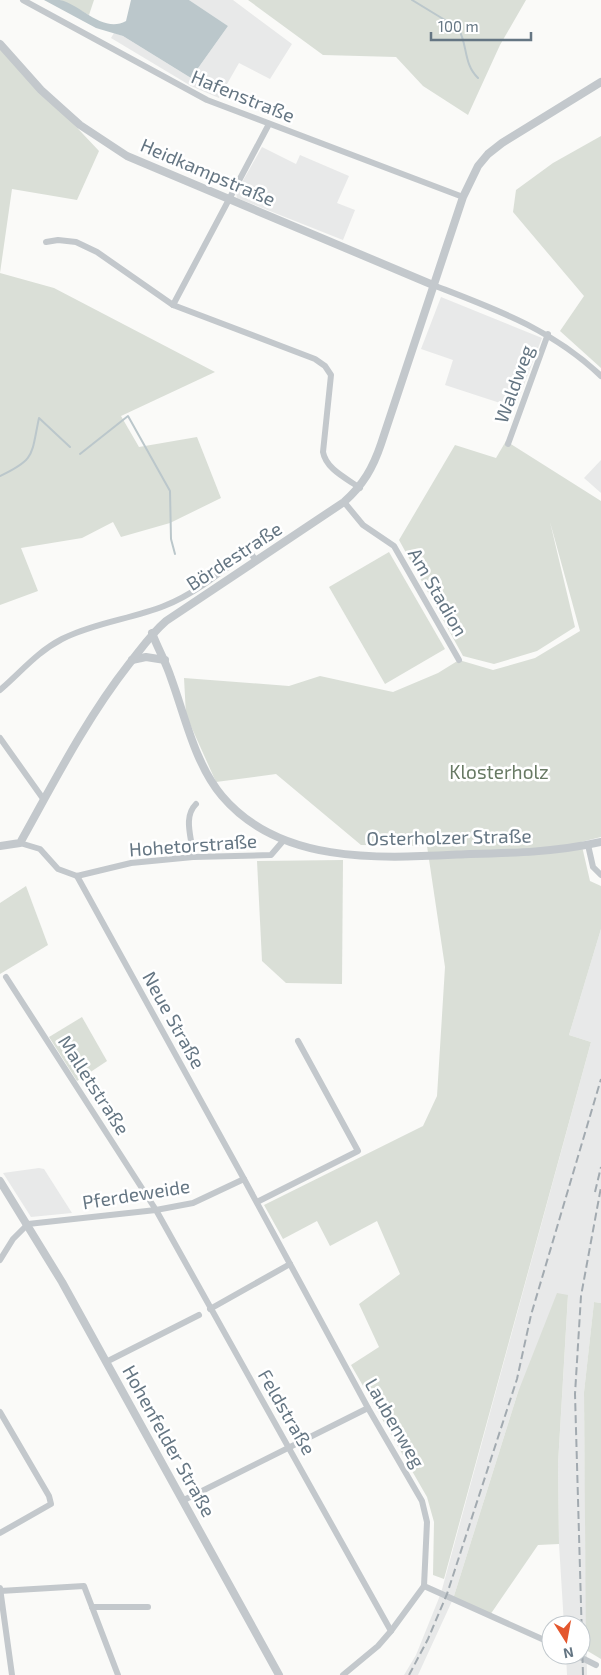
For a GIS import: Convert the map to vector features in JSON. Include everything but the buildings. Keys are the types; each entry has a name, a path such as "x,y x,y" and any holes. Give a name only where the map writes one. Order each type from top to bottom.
{"street":[{"name":"Hafenstraße","path":"23,0 184,89 269,124 463,197"},
{"name":"Heidkampstraße","path":"0,44 41,90 80,125 127,156 433,285"},
{"name":"Bördestraße","path":"20,842 86,726 152,633 166,621 344,502 360,488 373,466 382,444 463,197 478,166 488,154 502,143 601,82"},
{"path":"173,305 269,124"},
{"path":"46,242 70,240 83,245 116,265 173,305 315,359 325,366 331,374 322,452 324,459 360,488"},
{"path":"433,285 525,322 548,334 580,356 601,376"},
{"name":"Waldweg","path":"508,444 548,334"},
{"name":"Am Stadion","path":"344,502 364,525 394,546 459,660"},
{"path":"0,690 31,660 61,640 84,630 166,605 192,592 245,554 251,554 256,560"},
{"name":"Osterholzer Straße","path":"152,633 158,649 165,660 201,759 222,796 256,825 284,841 314,850 386,858 558,851 601,842"},
{"path":"132,660 146,657 165,660"},
{"path":"0,738 44,800"},
{"path":"193,856 193,842 188,833 191,809 196,804"},
{"name":"Hohetorstraße","path":"77,876 131,862 193,856 271,855 284,841"},
{"path":"0,846 20,842 40,849 58,869 77,876"},
{"path":"588,845 592,867 601,875"},
{"name":"Neue Straße","path":"77,876 244,1178"},
{"name":"Malletstraße","path":"6,977 156,1210"},
{"path":"257,1202 358,1151 298,1041"},
{"name":"Laubenweg","path":"244,1178 368,1408 422,1501 427,1522 424,1586"},
{"name":"Pferdeweide","path":"28,1224 156,1210 193,1203 244,1178"},
{"name":"Hohenfelder Straße","path":"0,1181 28,1224 184,1500 279,1675"},
{"name":"Feldstraße","path":"156,1210 210,1309 290,1446 391,1631"},
{"path":"0,1260 13,1239 28,1224"},
{"path":"210,1309 290,1264"},
{"path":"106,1362 198,1315"},
{"path":"184,1500 368,1408"},
{"path":"0,1412 50,1496 51,1504 0,1533"},
{"path":"12,1675 0,1590 84,1586 118,1675"},
{"path":"343,1675 378,1646 424,1586 541,1639"},
{"path":"92,1607 148,1607"},
{"path":"591,1662 596,1665"}],"shaded area":[{"path":"44,0 60,0 100,21 117,24 126,21 131,0 189,0 228,26 191,78 123,36 96,28"},
{"path":"189,0 233,0 292,44 270,79 239,63 219,98 191,86 111,38 114,33 123,36 191,78 228,26"},
{"path":"262,147 296,164 300,155 349,176 337,203 355,210 343,240 237,198 236,193"},
{"path":"441,297 542,338 515,408 445,385 453,360 421,349"},
{"path":"601,460 601,493 584,478"},
{"path":"601,929 601,1303 594,1302 584,1392 586,1615 563,1615 559,1544 558,1464 568,1296 518,1392 453,1599 418,1675 404,1675 416,1655 441,1593 591,1042 569,1035"},
{"path":"44,1169 72,1213 31,1217 3,1173"},
{"path":"566,1665 587,1665 587,1675 567,1675"}],"green space":[{"path":"60,0 94,0 89,15"},
{"path":"248,0 526,0 500,45 468,115 423,86 396,57 323,55"},
{"path":"0,46 99,151 77,200 12,189 0,273"},
{"path":"601,136 601,368 560,331 584,296 513,212 516,190 553,163"},
{"path":"0,273 54,288 215,372 121,416 139,447 197,437 221,498 170,523 121,537 113,522 82,538 21,548 38,591 0,605"},
{"name":"Klosterholz","path":"506,441 601,501 601,837 581,842 590,881 601,886 601,929 569,1035 591,1042 444,1579 433,1575 434,1522 427,1497 351,1365 379,1347 359,1304 400,1274 377,1221 330,1246 317,1221 283,1239 264,1205 423,1126 437,1096 445,967 427,846 361,845 276,774 216,782 186,715 184,678 289,686 320,676 393,692 438,673 459,660 493,670 535,658 580,631 550,522 575,627 537,651 494,664 463,656 399,540 455,445 496,458"},
{"path":"389,552 445,649 385,684 329,587"},
{"path":"343,860 342,984 286,983 262,961 257,861"},
{"path":"26,886 48,945 0,974 0,903"},
{"path":"82,1017 107,1061 77,1081 49,1037"},
{"path":"557,1293 568,1295 558,1464 559,1544 538,1545 490,1615 453,1599 518,1392"},
{"path":"594,1302 601,1303 601,1659 591,1653 591,1615 586,1615 584,1392"}],"waterway":[{"path":"412,0 458,28 470,67 478,78"},
{"path":"80,454 128,416 170,491 171,539 175,554"},
{"path":"0,476 26,460 33,448 39,418 70,447"}],"railway":[{"path":"409,1675 428,1639 447,1594 517,1379 531,1315 601,1079"},
{"path":"595,1192 601,1167"},
{"path":"583,1675 575,1394 581,1296 601,1187"}]}
